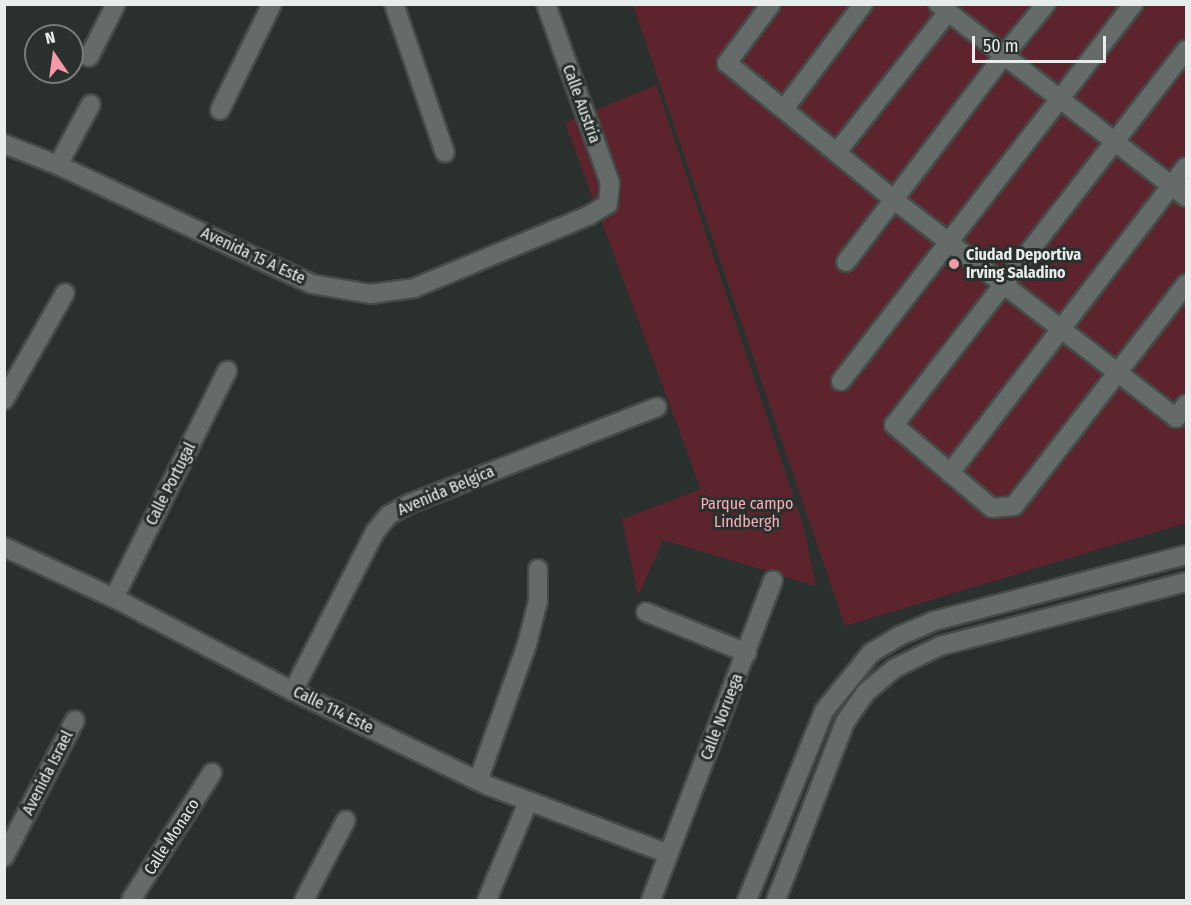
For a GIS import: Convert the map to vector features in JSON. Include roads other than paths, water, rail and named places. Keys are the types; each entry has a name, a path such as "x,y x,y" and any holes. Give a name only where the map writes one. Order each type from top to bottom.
{"street":[{"path":"89,57 116,4"},
{"path":"220,110 272,4"},
{"path":"394,4 445,153"},
{"name":"Calle Austria","path":"546,4 610,183 608,204"},
{"path":"771,4 727,63 893,199 1176,418 1186,404"},
{"path":"784,109 863,4"},
{"path":"846,262 1004,55 1046,4"},
{"path":"841,381 1133,4"},
{"path":"837,152 943,8 1115,143 1180,190"},
{"path":"1186,50 894,425 992,508 1014,506 1186,284"},
{"path":"58,165 91,104"},
{"name":"Avenida 15 A Este","path":"4,144 58,165 312,284 371,294 414,288 588,216 608,204"},
{"path":"950,473 1062,328 1180,190 1186,167"},
{"path":"4,400 65,292"},
{"name":"Calle Portugal","path":"114,598 227,371"},
{"name":"Avenida Belgica","path":"293,692 375,531 389,515 411,503 657,407"},
{"name":"Calle 114 Este","path":"4,547 114,598 293,692 478,781 669,854"},
{"path":"747,900 824,711 871,653 899,636 934,621 1186,555"},
{"path":"478,781 527,645 538,601 538,569"},
{"name":"Calle Noruega","path":"651,900 773,580"},
{"path":"776,900 845,722 865,693 895,668 940,646 1186,582"},
{"path":"646,612 747,653"},
{"name":"Avenida Israel","path":"4,857 75,720"},
{"name":"Calle Monaco","path":"131,900 212,773"},
{"path":"487,900 528,802"},
{"path":"304,900 346,820"}],"place":[{"name":"Ciudad Deportiva Irving Saladino","path":"954,264"}],"park label":[{"name":"Parque campo Lindbergh","path":"747,513"}]}
